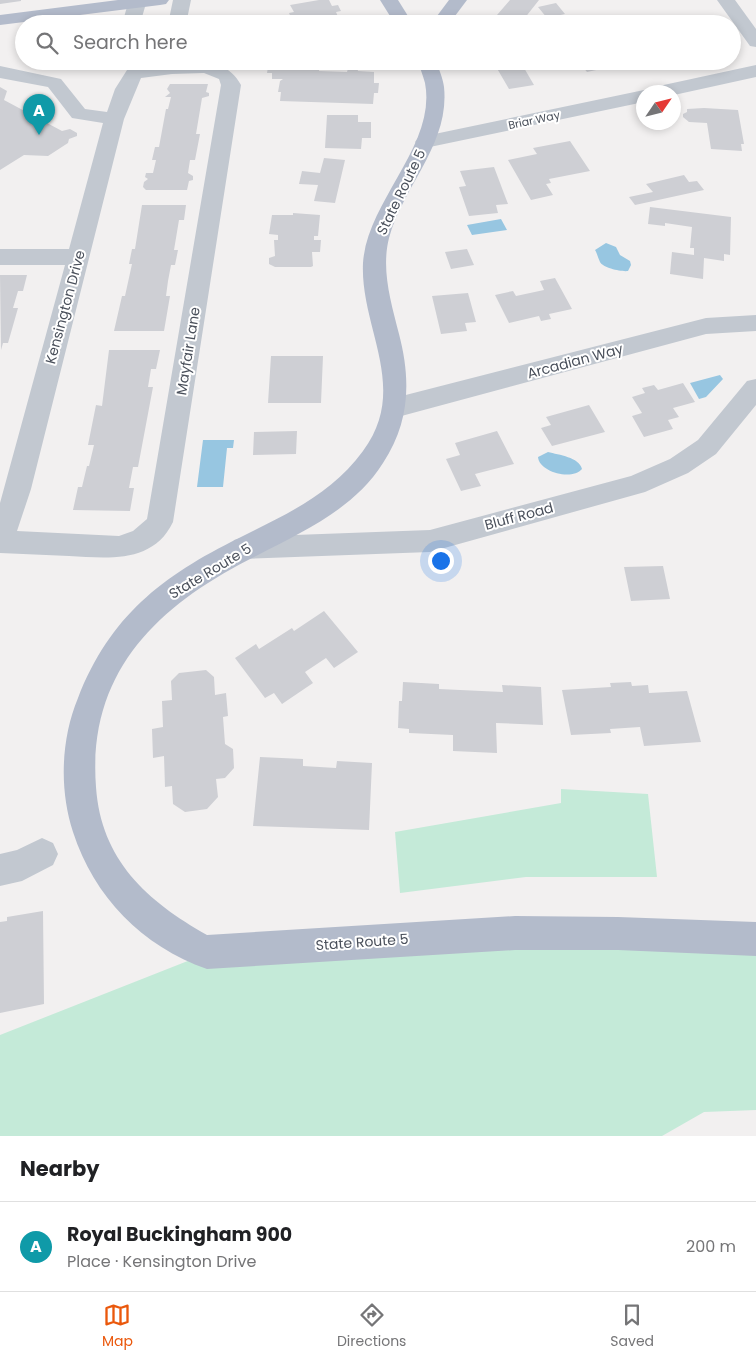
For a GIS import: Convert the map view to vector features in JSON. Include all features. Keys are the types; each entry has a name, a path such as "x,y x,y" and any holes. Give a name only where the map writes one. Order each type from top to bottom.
{"main road":[{"path":"36,15 138,1 160,0"},
{"path":"389,0 398,15"},
{"path":"447,15 458,0"},
{"path":"0,20 15,18"},
{"name":"State Route 5","path":"430,70 436,87 436,106 425,142 380,229 374,255 374,280 396,365 394,408 385,436 369,463 347,489 300,522 244,548 170,593 140,619 116,650 97,682 82,728 78,773 83,815 97,855 120,892 163,930 208,953 484,934 613,932 756,939"}],"street":[{"path":"180,15 182,0"},
{"path":"726,0 737,15"},
{"path":"134,15 138,1"},
{"path":"741,21 756,42"},
{"name":"Kensington Drive","path":"0,542 9,489 78,257 114,119 125,89 128,70"},
{"name":"Mayfair Lane","path":"0,542 120,547 136,544 151,534 160,522 231,85 230,79 223,73 215,70"},
{"path":"681,87 756,71"},
{"path":"0,72 54,83 80,114 114,119"},
{"name":"Briar Way","path":"425,142 636,98"},
{"path":"0,257 78,257"},
{"name":"Arcadian Way","path":"394,408 706,326 756,323"},
{"name":"Bluff Road","path":"244,548 430,541 636,485 680,466 707,447 756,388"},
{"path":"0,870 22,865 42,854"}],"green space":[{"path":"561,789 648,794 657,877 526,877 400,893 395,832 561,803"},
{"path":"756,939 756,1110 704,1112 662,1136 0,1136 0,1035 208,953"}],"water":[{"path":"501,219 507,230 472,235 467,225"},
{"path":"606,243 616,247 620,255 630,261 631,265 628,271 613,269 600,262 595,250"},
{"path":"720,375 723,379 706,397 699,399 690,383"},
{"path":"203,440 234,440 233,448 227,448 223,487 197,487"},
{"path":"548,452 573,459 582,469 577,473 571,474 550,471 544,467 538,457"}],"building":[{"path":"0,0 21,0 21,1 0,4"},
{"path":"329,0 332,6 338,5 341,11 336,12 337,15 290,15 289,13 294,12 290,5"},
{"path":"510,0 539,0 527,15 497,15"},
{"path":"556,3 565,14 545,15 538,7"},
{"path":"268,70 347,72 348,70 358,70 374,72 374,83 379,83 378,93 374,93 373,104 280,101 281,92 278,92 280,81 283,79 272,79 272,73 267,73"},
{"path":"498,70 525,70 534,85 509,89"},
{"path":"170,84 208,84 206,92 209,93 209,96 202,98 196,134 200,134 195,160 190,160 188,173 193,176 193,180 189,181 187,190 146,190 143,187 144,182 148,179 145,177 146,173 153,173 156,160 152,160 155,147 159,147 166,109 168,109 171,97 165,97 170,93 167,89"},
{"path":"0,87 7,91 4,100 62,131 70,129 77,133 77,136 69,139 68,143 48,156 24,155 0,170"},
{"path":"687,109 738,110 744,144 741,144 742,151 711,149 707,123 689,122 683,117"},
{"path":"327,115 358,115 358,122 371,122 371,138 362,138 361,149 325,148"},
{"path":"570,141 590,171 549,179 551,183 546,184 553,195 531,200 508,160 537,154 533,148"},
{"path":"324,158 345,160 335,203 314,201 318,185 299,184 302,171 320,173"},
{"path":"494,167 508,204 496,205 498,213 469,216 459,187 466,186 460,171"},
{"path":"684,175 689,182 697,181 704,190 635,205 629,197 653,192 646,184"},
{"path":"142,205 186,205 184,220 179,220 174,250 178,250 175,265 171,265 168,281 166,296 170,296 164,331 114,331 122,296 125,296 132,264 129,264 132,249 135,249"},
{"path":"650,207 731,217 730,255 724,254 724,261 704,258 703,279 670,274 672,252 694,255 694,248 690,248 692,227 665,223 665,226 648,224"},
{"path":"293,213 320,215 318,236 314,236 314,240 321,240 320,252 312,252 313,266 311,267 275,267 269,264 269,258 275,256 274,240 278,240 278,235 269,234 272,215 293,215"},
{"path":"467,249 474,265 451,269 445,252"},
{"path":"0,275 27,275 23,291 18,291 13,308 18,308 8,343 3,343 1,350"},
{"path":"555,278 572,309 549,314 551,319 541,321 539,316 509,323 495,295 513,291 516,296 544,290 540,281"},
{"path":"468,293 476,322 465,323 467,331 441,334 432,296"},
{"path":"109,350 160,350 156,369 151,369 148,387 153,387 138,467 133,467 129,488 134,488 130,511 73,510 78,487 82,487 94,445 88,445 96,405 102,406"},
{"path":"271,356 323,356 321,403 268,403"},
{"path":"683,383 695,402 673,408 679,417 668,420 673,429 644,437 632,416 642,413 632,397 645,393 642,388 654,385 658,390"},
{"path":"589,405 605,432 552,446 541,428 551,425 546,417"},
{"path":"297,431 296,454 253,455 254,432"},
{"path":"497,431 514,464 475,474 481,486 461,491 446,459 460,455 455,443"},
{"path":"663,566 670,599 631,601 624,567"},
{"path":"324,611 358,652 334,668 326,658 305,672 313,683 282,704 274,693 265,698 235,658 256,644 259,649 292,628 294,631"},
{"path":"206,670 214,677 215,695 226,693 228,716 223,717 225,744 233,749 234,768 225,778 216,779 218,797 207,809 185,812 173,804 172,786 165,787 164,756 153,758 152,729 163,727 162,701 172,700 171,681 179,673"},
{"path":"403,682 439,684 439,689 503,692 502,685 541,687 543,725 496,723 497,753 453,751 453,735 409,733 409,729 398,728 399,701 402,701"},
{"path":"631,682 632,686 648,685 649,693 687,691 701,742 644,746 640,727 610,729 611,733 571,735 562,690 611,687 610,683"},
{"path":"260,757 303,759 303,766 336,768 337,761 372,763 369,830 253,826"},
{"path":"43,911 44,1004 0,1013 0,922 7,921 7,917"}],"place":[{"name":"Royal Buckingham 900","path":"39,135"}]}
